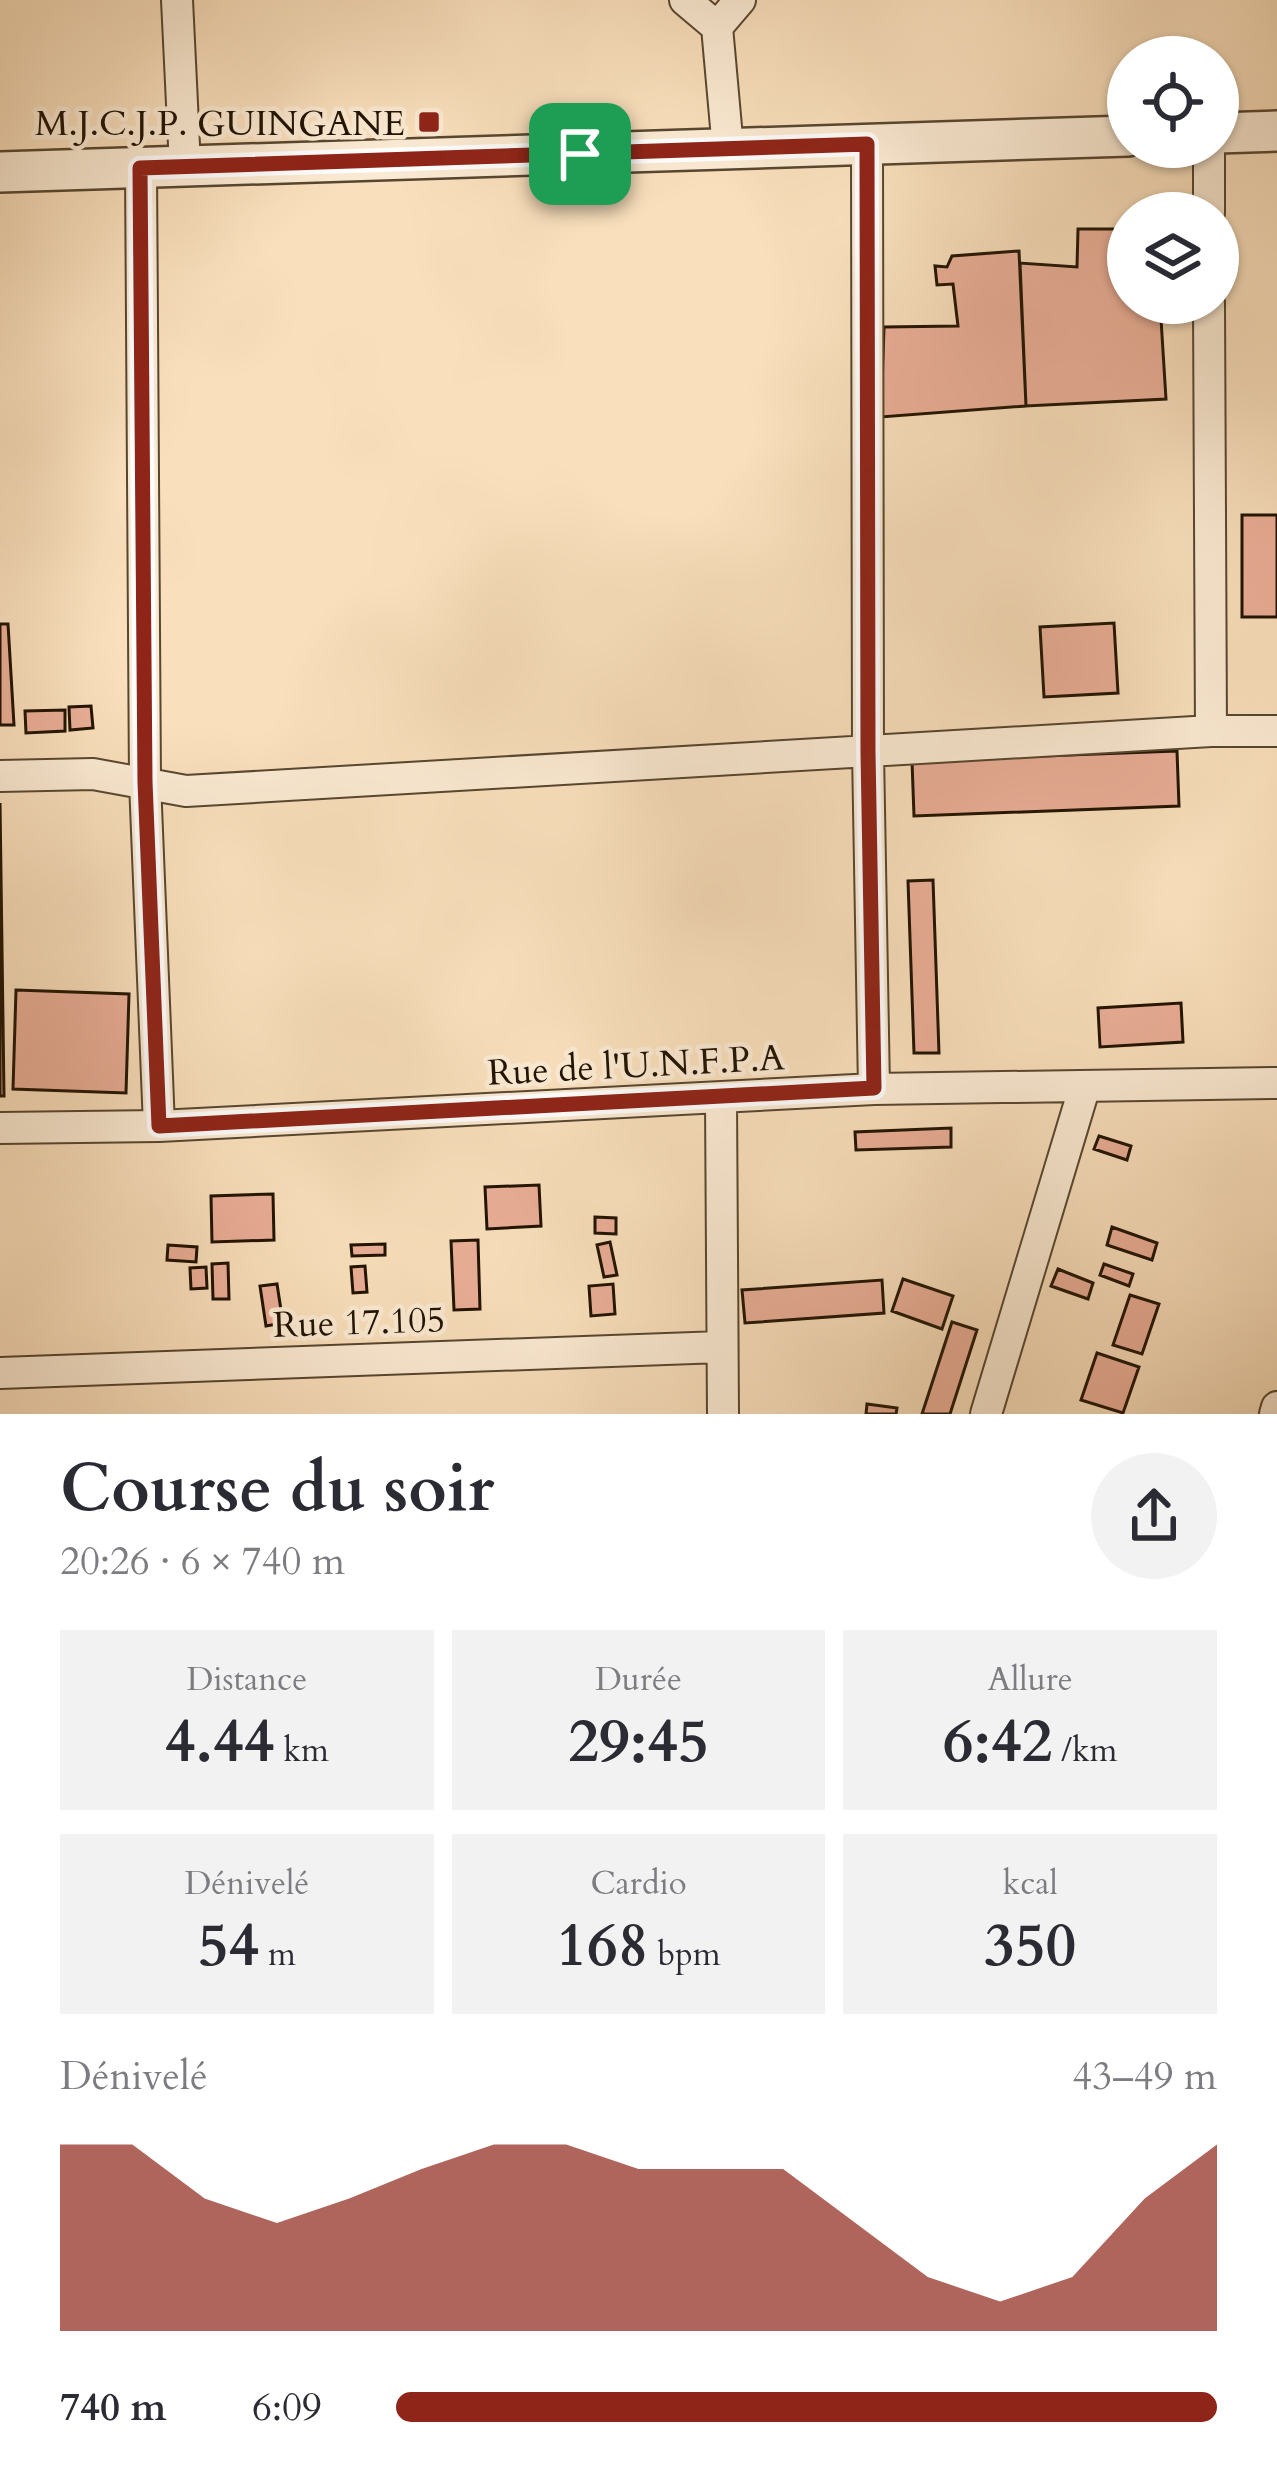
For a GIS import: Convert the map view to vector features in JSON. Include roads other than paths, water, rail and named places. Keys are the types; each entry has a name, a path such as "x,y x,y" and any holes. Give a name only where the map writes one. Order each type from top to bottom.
{"street":[{"path":"177,0 185,166"},
{"path":"685,0 717,27 728,149"},
{"path":"717,27 740,0"},
{"path":"1239,132 1277,131"},
{"path":"0,172 1107,137"},
{"path":"867,144 874,1088"},
{"path":"140,168 145,782 159,1126"},
{"path":"1209,324 1211,731"},
{"path":"0,776 93,774 186,791 1211,731 1277,731"},
{"name":"Rue de l'U.N.F.P.A","path":"0,1128 159,1126 722,1100 874,1088 1084,1089 1277,1083"},
{"path":"986,1414 1084,1089"},
{"path":"722,1100 723,1414"},
{"name":"Rue 17.105","path":"0,1373 721,1347"}],"place":[{"name":"M.J.C.J.P. GUINGANE","path":"429,122"}]}
